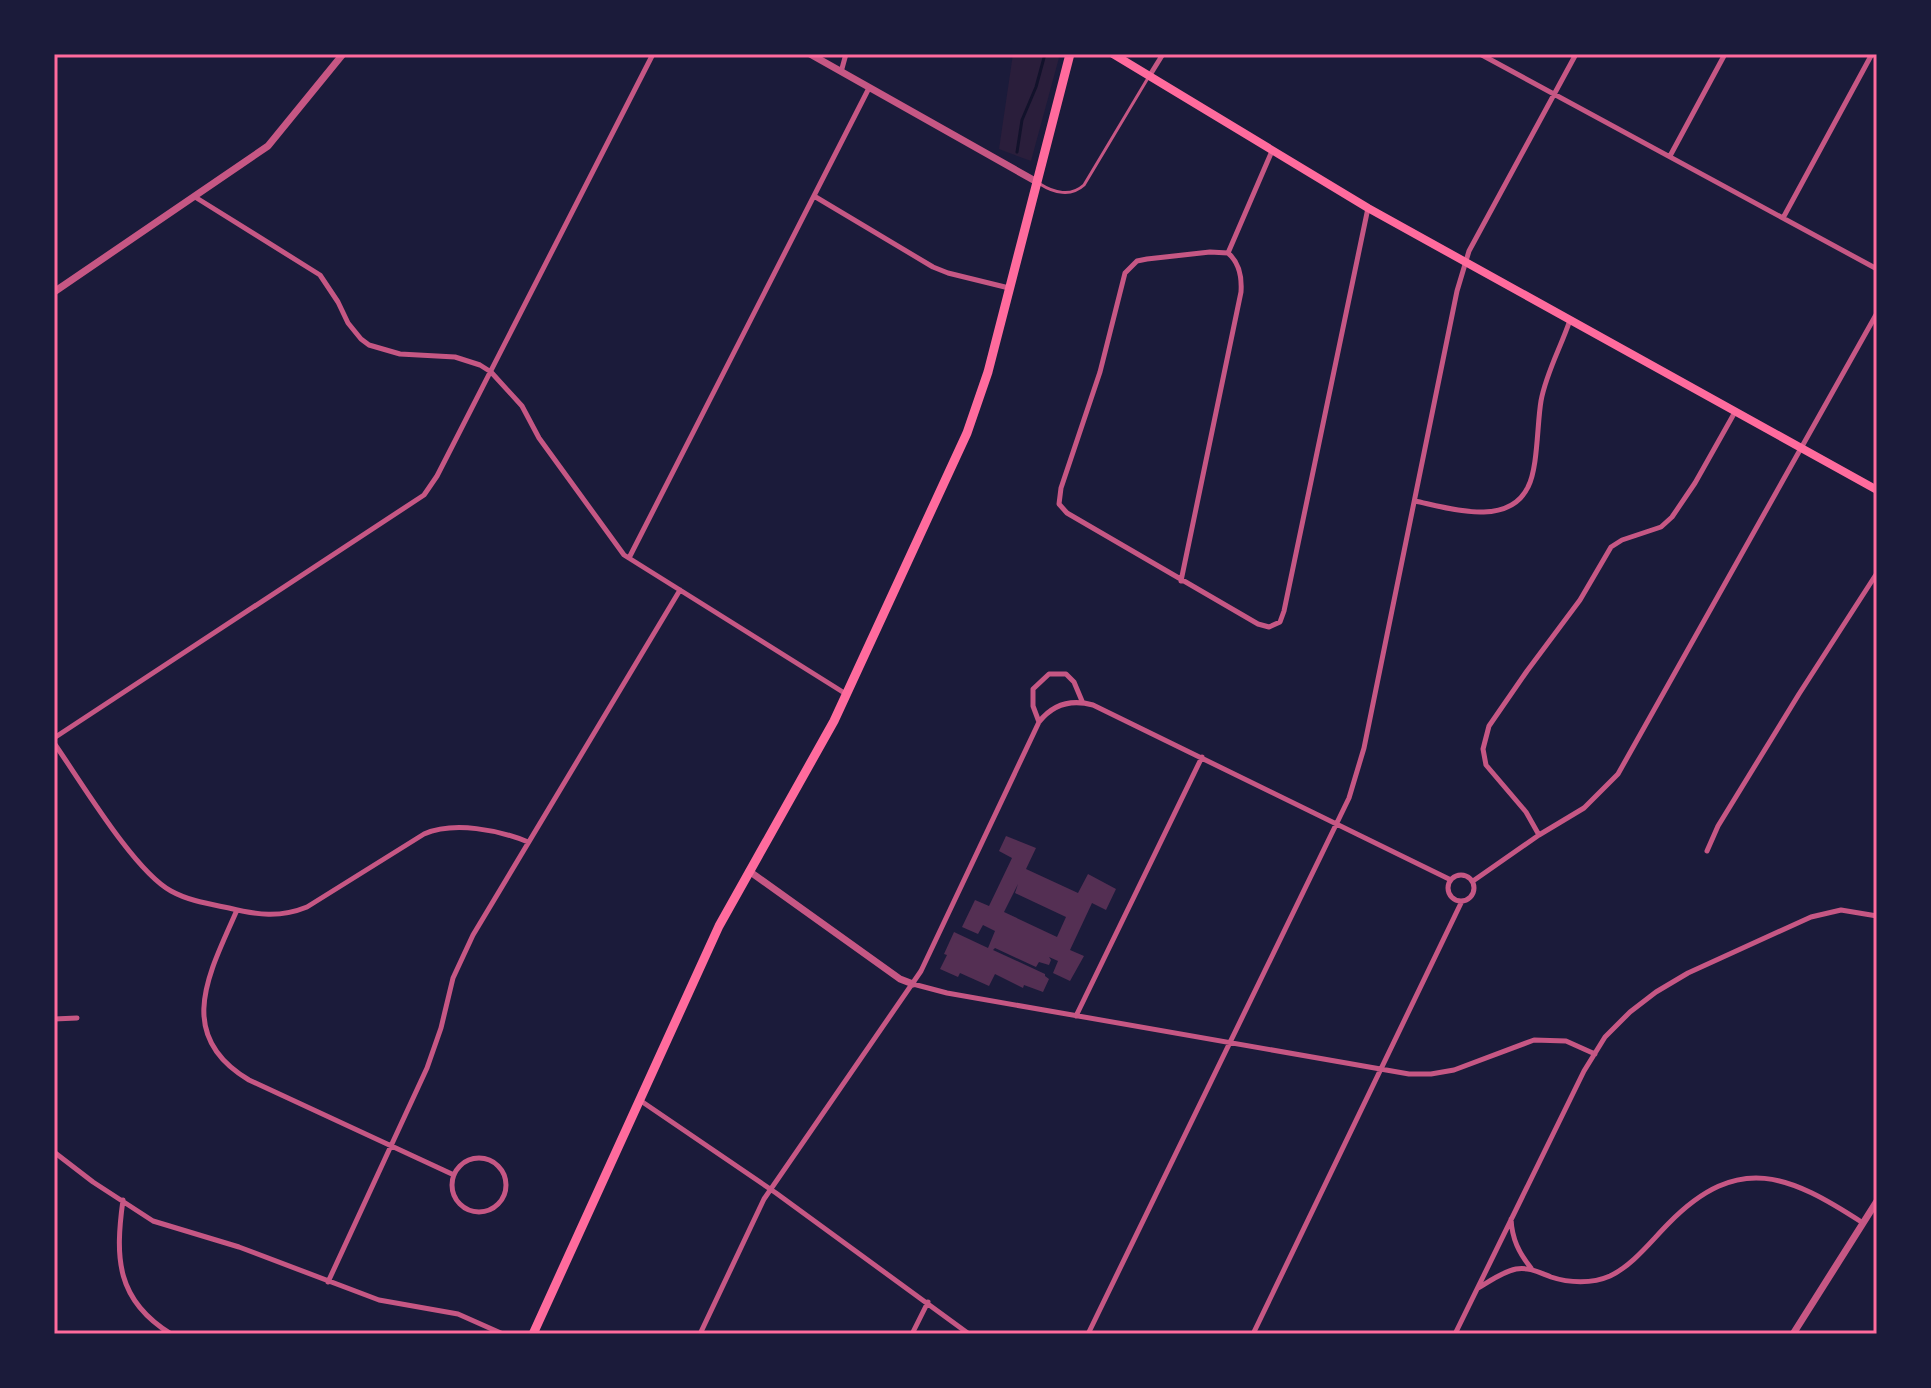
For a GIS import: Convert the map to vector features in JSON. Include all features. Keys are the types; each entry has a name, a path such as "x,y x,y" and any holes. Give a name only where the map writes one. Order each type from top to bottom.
{"main road":[{"path":"533,1334 719,926 847,695 967,433 988,372 1070,54"},
{"path":"1113,54 1368,208 1877,490"}],"street":[{"path":"54,292 268,146 343,54"},
{"path":"528,842 471,828 440,829 424,834 293,913 274,915 237,910 185,897 160,884 133,855 54,741 424,495 437,476 653,54"},
{"path":"810,54 1037,182"},
{"path":"840,72 846,54"},
{"path":"1150,75 1163,54"},
{"path":"1480,54 1877,269"},
{"path":"1088,1334 1349,798 1364,748 1457,291 1469,251 1576,54"},
{"path":"1670,156 1725,54"},
{"path":"1783,218 1872,54"},
{"path":"629,558 869,88"},
{"path":"1228,253 1272,150"},
{"path":"814,196 933,267 1010,288"},
{"path":"195,197 320,275 355,332 369,345 400,354 455,357 491,372 522,406 539,438 629,558 847,695"},
{"path":"1181,581 1241,292 1240,273 1234,258 1228,253 1210,252 1137,261 1125,273 1100,372 1061,488 1060,508 1181,581 1258,624 1275,627 1284,611 1368,208"},
{"path":"1473,881 1584,808 1618,774 1877,313"},
{"path":"1415,501 1465,511 1488,512 1520,498 1528,487 1533,471 1542,397 1571,319"},
{"path":"1539,835 1516,798 1486,765 1483,749 1489,726 1573,610 1611,547 1622,540 1661,527 1672,517 1695,483 1735,411"},
{"path":"1707,851 1718,826 1877,573"},
{"path":"328,1282 427,1068 453,978 463,956 680,590"},
{"path":"1039,722 1033,706 1033,689 1049,674 1066,674 1074,682 1082,701"},
{"path":"700,1334 770,1190 913,984 1039,722 1054,708 1082,701 1451,880 1463,875 1473,881"},
{"path":"1076,1016 1202,757"},
{"path":"749,871 900,979 939,992 1419,1075 1470,1065 1522,1043 1542,1039 1566,1041 1595,1054"},
{"path":"1451,880 1449,892 1454,899 1462,901 1474,891 1473,881"},
{"path":"1253,1334 1462,901"},
{"path":"237,910 205,988 207,1030 219,1056 231,1069 249,1080 454,1175"},
{"path":"1455,1334 1595,1054 1605,1037 1630,1012 1656,992 1699,968 1811,917 1841,910 1877,916"},
{"path":"54,1019 77,1018"},
{"path":"640,1101 770,1190 969,1334"},
{"path":"54,1152 153,1221 239,1247 394,1304 458,1314 503,1334"},
{"path":"488,1160 496,1164 504,1175 505,1192 489,1210 472,1211 458,1202 453,1194 454,1175 468,1161 488,1160"},
{"path":"1477,1288 1517,1269 1532,1269 1575,1281 1593,1281 1610,1276 1634,1259 1698,1196 1723,1184 1749,1178 1774,1179 1802,1187 1863,1223"},
{"path":"123,1200 118,1238 125,1281 140,1310 171,1334"},
{"path":"1793,1334 1877,1201"},
{"path":"1511,1218 1515,1241 1532,1269"},
{"path":"912,1334 928,1302"}],"lane":[{"path":"1037,182 1050,191 1078,190 1094,170 1150,75"}],"shaded area":[{"path":"1013,54 1060,54 1031,161 999,149"}],"building":[{"path":"1006,836 1036,848 1026,869 1078,893 1088,874 1116,889 1106,910 1092,903 1070,950 1084,956 1070,981 1053,973 1058,961 1049,957 1049,965 1039,962 1036,967 995,948 993,950 1045,974 1049,979 1043,992 1024,985 1023,988 995,974 989,986 960,973 958,977 940,969 954,932 988,948 995,931 983,925 978,934 962,927 975,900 989,906 1012,858 999,851","holes":["1018,884 1015,893 1066,917 1057,937 1004,912"]}],"waterway":[{"path":"1017,152 1022,120 1045,54"}]}
